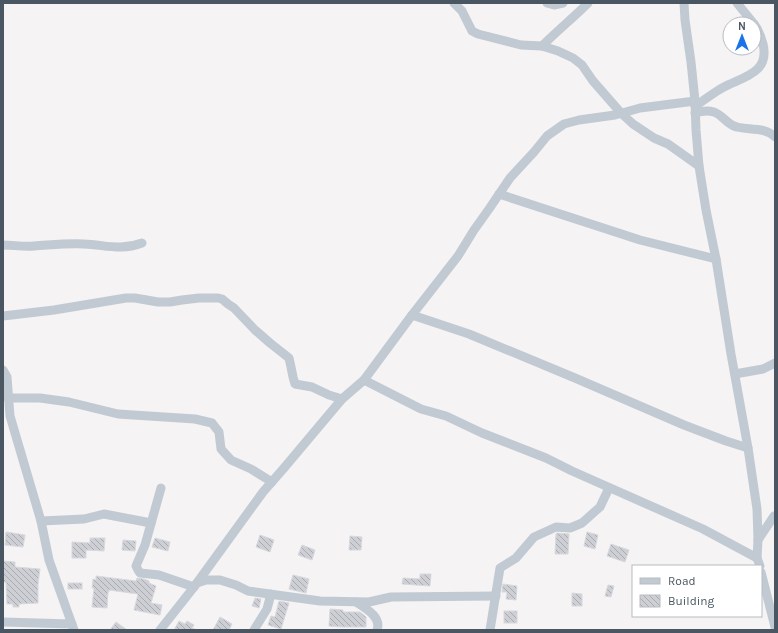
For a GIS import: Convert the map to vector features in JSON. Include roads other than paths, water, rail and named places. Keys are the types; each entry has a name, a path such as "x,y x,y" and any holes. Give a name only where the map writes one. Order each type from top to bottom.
{"street":[{"path":"454,3 462,10 472,31 478,34 521,46 542,46 558,50 573,58 582,65 593,81 621,113 633,124 654,138 668,144 699,166"},
{"path":"547,3 554,5 563,3"},
{"path":"542,46 588,3"},
{"path":"684,3 691,62 699,166 748,448 758,516 758,562"},
{"path":"737,3 748,16"},
{"path":"160,630 263,492 342,399 364,380 458,256 510,178 547,136 564,124 640,108 695,106 722,88 754,73 760,68 764,56 762,42"},
{"path":"695,106 702,111 715,112 734,126 757,129 768,132 775,137"},
{"path":"499,194 640,240 716,259"},
{"path":"3,245 33,246 85,244 121,247 133,246 142,243"},
{"path":"3,316 54,310 126,298 170,302 199,298 218,298 222,299 234,308 255,330 289,358 296,384 312,387 342,399"},
{"path":"412,315 469,334 684,425 726,442 748,448"},
{"path":"735,374 763,369 775,363"},
{"path":"3,370 7,377 8,398 6,413 41,521 49,560 73,627 3,622"},
{"path":"364,380 421,408 446,416 482,433 546,458 609,488 703,529 758,562"},
{"path":"8,398 47,399 69,402 118,414 195,419 212,423 219,432 221,449 231,460 251,469 272,482"},
{"path":"161,488 145,545 136,566 140,573 159,575 195,585 206,580 220,580 248,591 320,601 369,602 391,597 496,596"},
{"path":"490,630 500,568 516,558 534,536 556,527 570,528 582,523 600,507 609,488"},
{"path":"41,521 84,519 104,514 151,524"},
{"path":"758,516 774,516"},
{"path":"758,540 774,516"},
{"path":"762,576 775,627"},
{"path":"254,630 267,610 271,594"},
{"path":"374,616 380,600"},
{"path":"356,602 374,616 378,622 377,630"}]}
